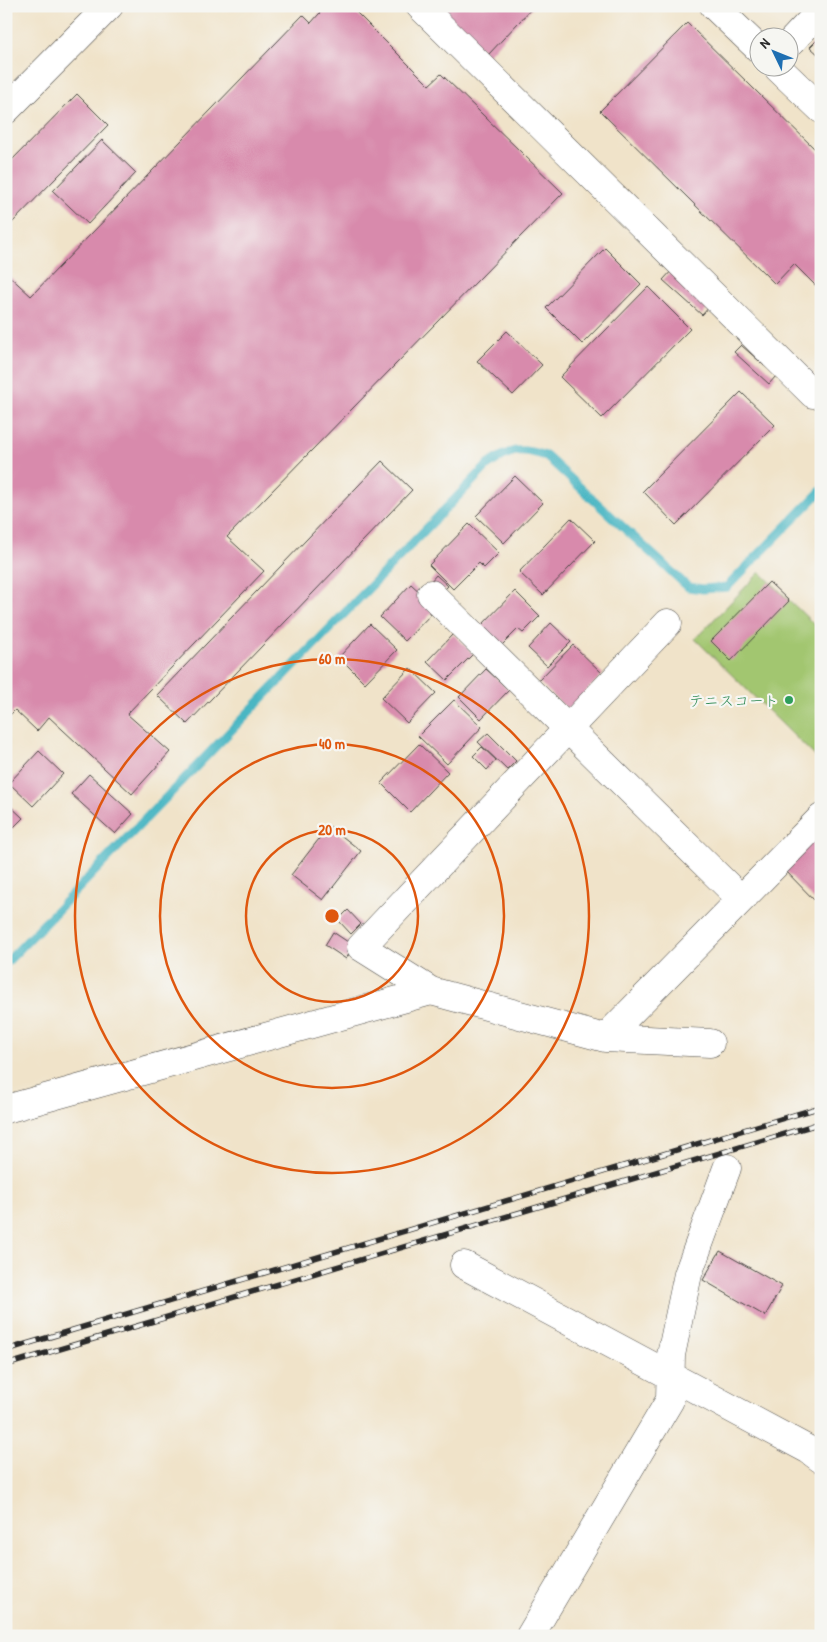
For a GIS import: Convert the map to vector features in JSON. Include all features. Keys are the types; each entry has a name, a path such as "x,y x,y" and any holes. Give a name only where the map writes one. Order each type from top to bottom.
{"street":[{"path":"6,110 108,6"},
{"path":"420,6 813,394 821,386"},
{"path":"714,6 750,40"},
{"path":"800,32 821,10"},
{"path":"788,78 821,109"},
{"path":"431,594 741,899"},
{"path":"668,623 362,947 431,991 606,1038 710,1043"},
{"path":"606,1038 821,818"},
{"path":"6,1109 431,991"},
{"path":"530,1636 670,1400 671,1355 688,1274 727,1168"},
{"path":"464,1265 809,1450 821,1459"}],"green space":[{"name":"テニスコート","path":"760,572 821,631 821,762 695,639"}],"building":[{"path":"326,6 350,6 429,85 441,74 563,193 227,537 264,571 127,714 170,752 132,794 49,717 37,731 15,710 6,719 6,273 31,296 303,15 311,23"},
{"path":"437,6 534,6 488,55"},
{"path":"687,23 821,155 821,291 794,264 775,284 600,111"},
{"path":"821,36 821,57 810,47"},
{"path":"77,94 108,125 6,229 6,166"},
{"path":"102,140 136,173 88,224 53,191"},
{"path":"605,248 641,284 582,344 546,308"},
{"path":"674,268 712,304 702,315 663,280"},
{"path":"648,287 690,329 602,418 560,377"},
{"path":"507,331 542,365 513,395 477,361"},
{"path":"741,345 776,376 769,384 734,352"},
{"path":"741,392 775,425 676,525 643,491"},
{"path":"382,461 412,490 187,724 157,695"},
{"path":"515,476 543,503 504,543 476,516"},
{"path":"571,518 595,541 543,595 519,572"},
{"path":"469,524 499,553 484,568 479,563 453,589 429,565"},
{"path":"436,575 448,586 441,593 430,582"},
{"path":"769,582 789,601 731,661 711,641"},
{"path":"411,584 437,608 405,641 380,617"},
{"path":"515,591 540,616 523,633 518,629 500,647 480,627"},
{"path":"551,623 571,642 547,666 528,648"},
{"path":"370,624 397,650 365,683 339,657"},
{"path":"453,634 473,654 447,680 427,661"},
{"path":"573,645 603,674 568,710 538,681"},
{"path":"410,668 436,693 407,723 381,698"},
{"path":"486,669 509,690 481,719 459,697"},
{"path":"454,700 482,727 447,764 418,736"},
{"path":"488,733 516,761 507,770 478,742"},
{"path":"419,744 448,772 410,812 381,783"},
{"path":"482,747 496,760 487,770 473,756"},
{"path":"39,751 63,774 33,806 9,783"},
{"path":"89,774 133,814 115,834 71,794"},
{"path":"6,802 23,818 6,835"},
{"path":"821,824 821,907 780,865"},
{"path":"329,826 361,851 323,900 291,875"},
{"path":"348,910 361,924 351,934 338,920"},
{"path":"333,932 354,946 346,959 325,945"},
{"path":"720,1251 782,1286 765,1316 703,1280"}],"waterway":[{"path":"6,963 487,466 502,456 515,451 528,451 546,456 688,587 703,589 727,587 821,491"}],"railway":[{"path":"6,1350 821,1107"},
{"path":"6,1365 821,1123"}],"place":[{"name":"テニスコート","path":"789,700"}]}
